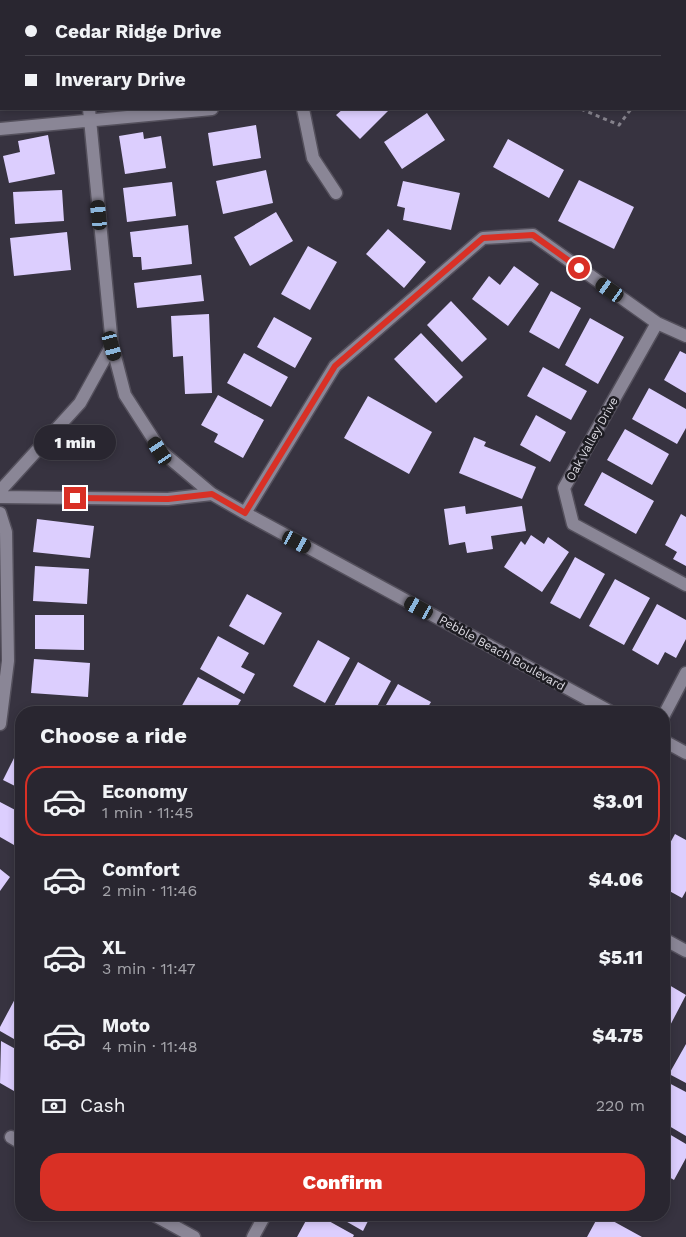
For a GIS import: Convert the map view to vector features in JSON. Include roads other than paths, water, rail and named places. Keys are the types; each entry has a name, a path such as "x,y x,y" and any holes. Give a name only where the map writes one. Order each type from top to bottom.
{"street":[{"path":"0,129 89,115 192,110"},
{"path":"303,110 313,158 336,193"},
{"name":"Pebble Beach Boulevard","path":"89,115 112,346 124,395 160,451 212,494 600,706"},
{"path":"245,513 335,366 483,238 533,235 657,323 686,336"},
{"name":"Oak Valley Drive","path":"657,323 564,488 572,524 686,585"},
{"path":"0,491 80,403 112,346"},
{"path":"0,497 168,499 212,494"},
{"path":"0,514 6,532 8,660 0,724"},
{"path":"669,706 686,673"},
{"path":"670,744 686,753"},
{"path":"670,942 686,951"},
{"path":"165,1221 194,1237"},
{"path":"253,1237 262,1221"}]}
